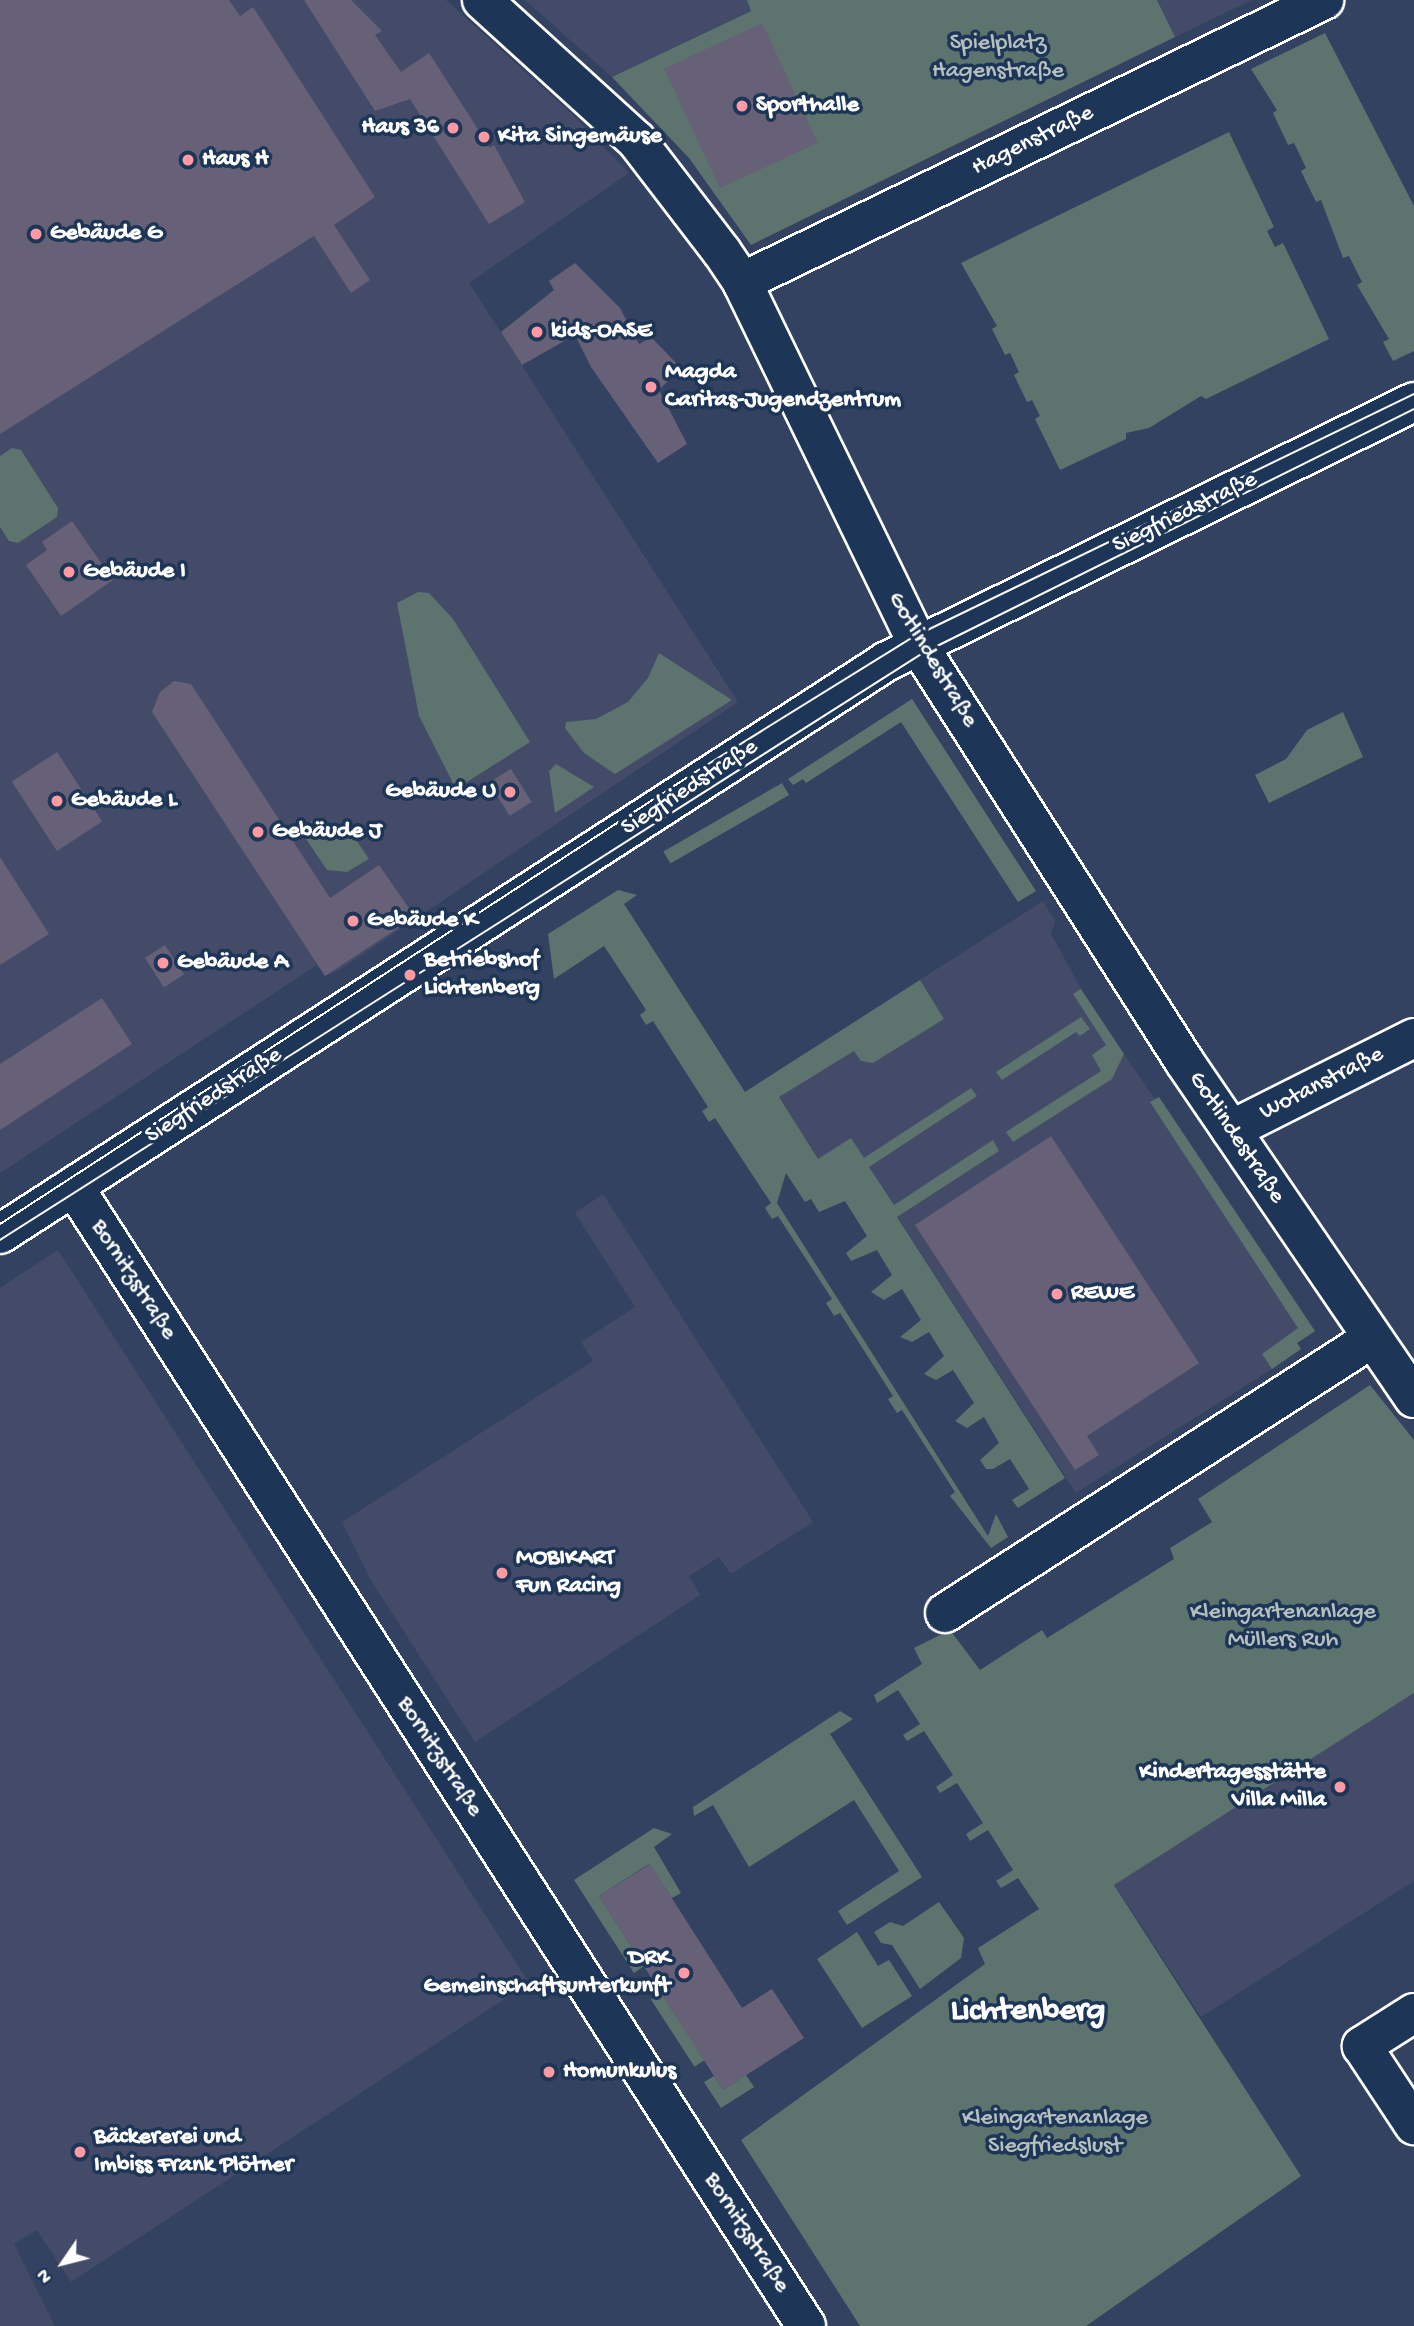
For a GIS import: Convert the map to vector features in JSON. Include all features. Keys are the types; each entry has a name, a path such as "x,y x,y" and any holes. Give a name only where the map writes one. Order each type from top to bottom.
{"street":[{"name":"Gotlindestraße","path":"482,0 636,140 742,282 918,645 1231,1130 1371,1339 1414,1398"},
{"name":"Hagenstraße","path":"742,282 1324,0"},
{"name":"Siegfriedstraße","path":"0,1234 918,645 1414,402"},
{"name":"Wotanstraße","path":"1231,1130 1414,1038"},
{"name":"Bornitzstraße","path":"74,1187 806,2326"},
{"path":"945,1613 1371,1339"},
{"path":"1414,2013 1362,2046 1414,2125"}],"shaded area":[{"name":"Betriebshof Lichtenberg","path":"0,0 446,0 573,115 629,173 469,283 738,702 341,969 325,976 317,965 0,1173"},
{"name":"Kita Singemäuse","path":"525,0 747,0 752,10 612,77"},
{"path":"1157,0 1252,0 1175,37"},
{"path":"1043,901 1055,921 1051,934 1090,1005 1315,1331 1297,1343 1301,1349 1272,1369 1076,1493 863,1164 805,1202 737,1097"},
{"path":"603,1194 813,1522 731,1574 719,1557 689,1576 700,1595 475,1742 369,1577 342,1522 593,1361 581,1342 635,1307 575,1213"},
{"path":"58,1250 529,1983 71,2282 37,2230 14,2244 55,2326 0,2326 0,1288"},
{"name":"Kindertagesstätte Villa Milla","path":"1414,1693 1414,1881 1201,2017 1114,1884"}],"green space":[{"name":"Spielplatz Hagenstraße","path":"747,0 1157,0 1175,37 751,245 689,158 612,77 751,11"},
{"path":"1325,33 1414,206 1414,351 1393,361 1383,342 1389,339 1357,285 1362,282 1349,256 1343,258 1321,200 1316,202 1301,171 1306,168 1294,143 1288,145 1273,113 1277,110 1251,69"},
{"path":"1229,132 1274,227 1267,231 1275,247 1283,243 1329,339 1206,399 1201,396 1149,428 1126,433 1126,439 1060,470 1035,419 1040,416 1032,400 1027,402 1014,375 1019,372 1010,353 1005,355 992,329 997,326 961,263"},
{"path":"12,448 21,450 58,508 57,517 18,543 9,541 0,527 0,456"},
{"path":"418,592 429,593 453,619 530,742 456,789 419,716 397,603"},
{"path":"659,653 732,700 615,774 584,753 565,728 566,722 596,719 628,702 648,678"},
{"path":"912,699 1036,891 1018,902 901,722 806,783 803,779 793,785 788,779"},
{"path":"1343,712 1363,757 1269,803 1255,775 1286,759 1307,730"},
{"path":"556,764 594,787 555,813 549,771"},
{"path":"782,783 789,795 670,864 663,851"},
{"path":"313,820 326,839 346,825 369,859 347,872 327,870 300,830"},
{"path":"618,890 637,895 624,904 745,1092 920,980 944,1019 873,1063 861,1061 854,1051 779,1097 818,1159 851,1138 864,1158 971,1088 977,1096 869,1167 894,1205 993,1140 999,1151 897,1217 1065,1478 1018,1508 1012,1500 1029,1489 1010,1459 993,1469 986,1469 980,1460 999,1443 984,1417 967,1428 955,1421 974,1403 953,1370 936,1380 924,1374 944,1356 929,1332 912,1342 900,1337 921,1320 902,1289 884,1300 871,1292 892,1275 877,1250 851,1261 846,1253 867,1236 845,1201 819,1212 811,1199 805,1202 786,1173 777,1203 988,1536 996,1514 1008,1537 991,1548 950,1496 955,1492 902,1410 897,1413 888,1399 893,1396 840,1313 834,1316 826,1303 832,1299 778,1216 772,1219 765,1208 771,1203 715,1118 709,1122 702,1111 708,1107 653,1021 646,1025 640,1015 646,1010 604,946 554,979 548,934"},
{"path":"1081,989 1124,1054 1112,1079 1013,1142 1006,1132 1101,1071 1092,1055 1106,1045 1073,994"},
{"path":"1081,1017 1090,1029 1080,1036 1076,1032 1002,1080 996,1072"},
{"path":"1159,1097 1315,1331 1297,1343 1301,1349 1272,1369 1262,1354 1298,1328 1150,1102"},
{"path":"1370,1385 1414,1440 1414,1693 1114,1885 1301,2176 1086,2326 860,2326 741,2140 985,1964 978,1948 1039,1909 1018,1878 1001,1888 996,1881 1013,1870 988,1830 970,1841 966,1834 983,1823 957,1783 940,1793 936,1787 953,1775 924,1731 907,1741 903,1735 920,1724 898,1690 877,1703 874,1695 922,1664 914,1648 950,1630 980,1670 1042,1630 1047,1638 1174,1559 1170,1548 1212,1522 1198,1499"},
{"path":"840,1711 853,1719 830,1734 922,1877 847,1925 838,1911 899,1871 854,1800 749,1867 713,1805 694,1816 693,1807"},
{"path":"654,1828 672,1834 654,1847 681,1893 672,1898 649,1864 599,1896 644,1966 634,1973 574,1880"},
{"path":"939,1902 964,1938 961,1958 920,1989 892,1945 881,1943 874,1932 890,1922 903,1926"},
{"path":"857,1932 878,1966 889,1960 912,1996 862,2028 817,1959"},
{"path":"661,1993 705,2060 695,2067 651,2000"},
{"path":"746,2075 754,2087 721,2108 704,2082 714,2076 723,2090"}],"building":[{"name":"Haus H","path":"0,0 229,0 240,16 253,7 375,197 334,225 370,280 351,293 314,236 0,434"},
{"name":"Haus 36","path":"304,0 351,0 382,31 375,35 401,72 429,53 490,148 494,145 525,202 489,224 410,99 375,111"},
{"name":"Sporthalle","path":"762,23 818,143 720,188 664,69"},
{"path":"575,263 620,308 639,344 651,337 681,368 659,390 687,444 658,463 591,367 575,335 522,365 501,332 554,290 549,281"},
{"name":"Gebäude I","path":"72,521 113,580 61,616 26,565 47,550 42,542"},
{"name":"Gebäude J","path":"174,681 191,684 330,898 379,865 415,917 325,976 152,712 160,692"},
{"name":"Gebäude L","path":"57,752 102,822 57,851 12,781"},
{"name":"Gebäude U","path":"511,769 532,802 510,816 489,783"},
{"path":"0,857 49,934 0,965"},
{"name":"Gebäude A","path":"165,945 184,974 164,987 145,958"},
{"path":"102,998 132,1044 0,1130 0,1064"},
{"name":"REWE","path":"1051,1136 1199,1363 1087,1436 1099,1455 1075,1470 915,1225"},
{"name":"DRK Gemeinschaftsunterkunft","path":"650,1864 742,2008 772,1989 804,2038 723,2090 599,1896"}],"tram line":[{"path":"0,1224 697,771 913,637 1414,394"},
{"path":"0,1240 923,653 1414,409"}],"place":[{"name":"Sporthalle","path":"742,106"},
{"name":"Haus 36","path":"453,128"},
{"name":"Kita Singemäuse","path":"484,137"},
{"name":"Haus H","path":"188,160"},
{"name":"Gebäude G","path":"36,234"},
{"name":"kids-OASE","path":"537,332"},
{"name":"Magda Caritas-Jugendzentrum","path":"651,387"},
{"name":"Gebäude I","path":"69,572"},
{"name":"Gebäude U","path":"510,792"},
{"name":"Gebäude L","path":"57,801"},
{"name":"Gebäude J","path":"258,832"},
{"name":"Gebäude K","path":"353,921"},
{"name":"Gebäude A","path":"163,963"},
{"name":"Betriebshof Lichtenberg","path":"410,975"},
{"name":"REWE","path":"1057,1294"},
{"name":"MOBIKART Fun Racing","path":"502,1573"},
{"name":"Kindertagesstätte Villa Milla","path":"1340,1787"},
{"name":"DRK Gemeinschaftsunterkunft","path":"684,1973"},
{"name":"Homunkulus","path":"549,2072"},
{"name":"Bäckererei und Imbiss Frank Plötner","path":"80,2152"}],"district":[{"name":"Lichtenberg","path":"1028,2012"}],"park label":[{"name":"Kleingartenanlage Müllers Ruh","path":"1283,1627"},
{"name":"Kleingartenanlage Siegfriedslust","path":"1055,2133"}]}
